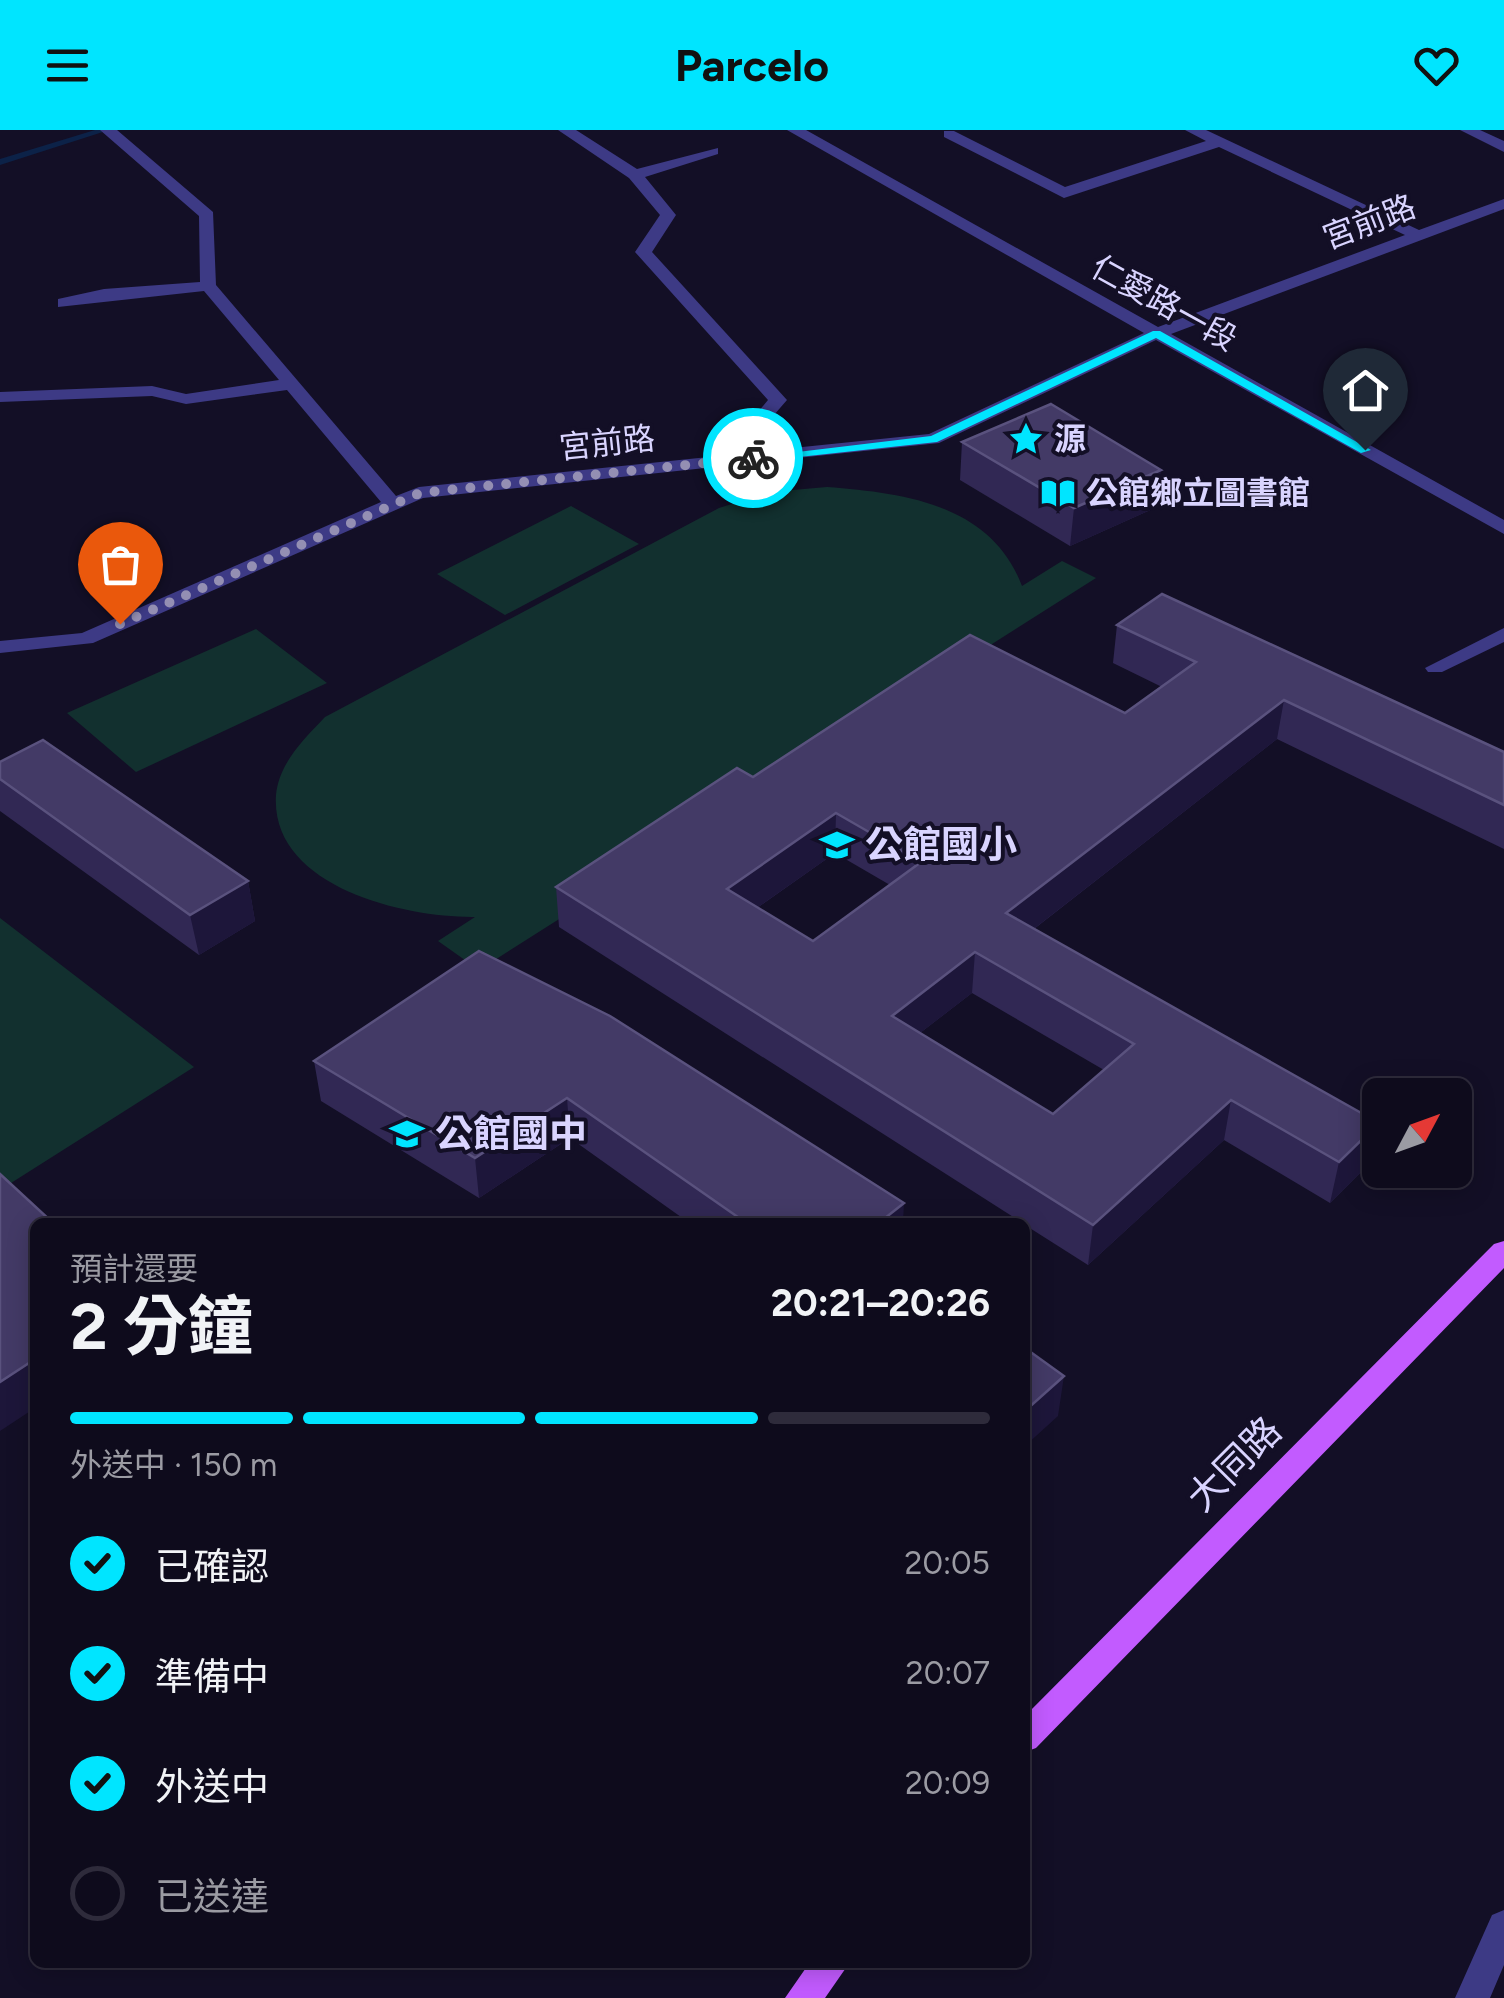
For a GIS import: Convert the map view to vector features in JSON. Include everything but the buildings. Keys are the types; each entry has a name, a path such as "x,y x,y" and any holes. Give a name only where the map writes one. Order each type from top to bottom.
{"main road":[{"name":"大同路","path":"1030,1733 1504,1251"},
{"path":"802,1998 828,1968"}],"street":[{"path":"108,130 207,215 208,286 392,503"},
{"path":"566,130 635,175 668,215 643,252 778,400 758,423 778,456"},
{"name":"仁愛路一段","path":"796,130 1504,528"},
{"path":"1192,130 1418,236"},
{"path":"1468,130 1502,142"},
{"path":"948,134 1064,193 1220,142"},
{"path":"635,175 713,151"},
{"name":"宮前路","path":"0,647 86,639 420,493 933,440 1156,333 1504,204"},
{"path":"1484,212 1504,221"},
{"path":"64,303 104,294 208,286"},
{"path":"0,398 152,392 186,398 290,384"},
{"path":"1436,668 1504,634"},
{"path":"1472,1998 1504,1926"}],"green space":[{"path":"827,487 914,499 967,520 1008,558 1022,586 1062,561 1096,578 479,970 438,941 475,917 447,916 381,903 318,875 295,853 280,827 278,783 294,752 325,717 719,508 770,492"},
{"path":"571,506 639,544 505,615 437,574"},
{"path":"256,629 327,683 136,772 67,713"},
{"path":"0,918 194,1067 0,1190"}],"waterway":[{"path":"0,162 104,130"}],"way so far":[{"path":"120,624 420,493 753,458"}],"place":[{"name":"源","path":"1026,439"},
{"name":"公館鄉立圖書館","path":"1058,493"},
{"name":"公館國小","path":"837,845"},
{"name":"公館國中","path":"407,1134"}],"route":[{"path":"753,458 933,440 1156,333 1365,450"}]}
